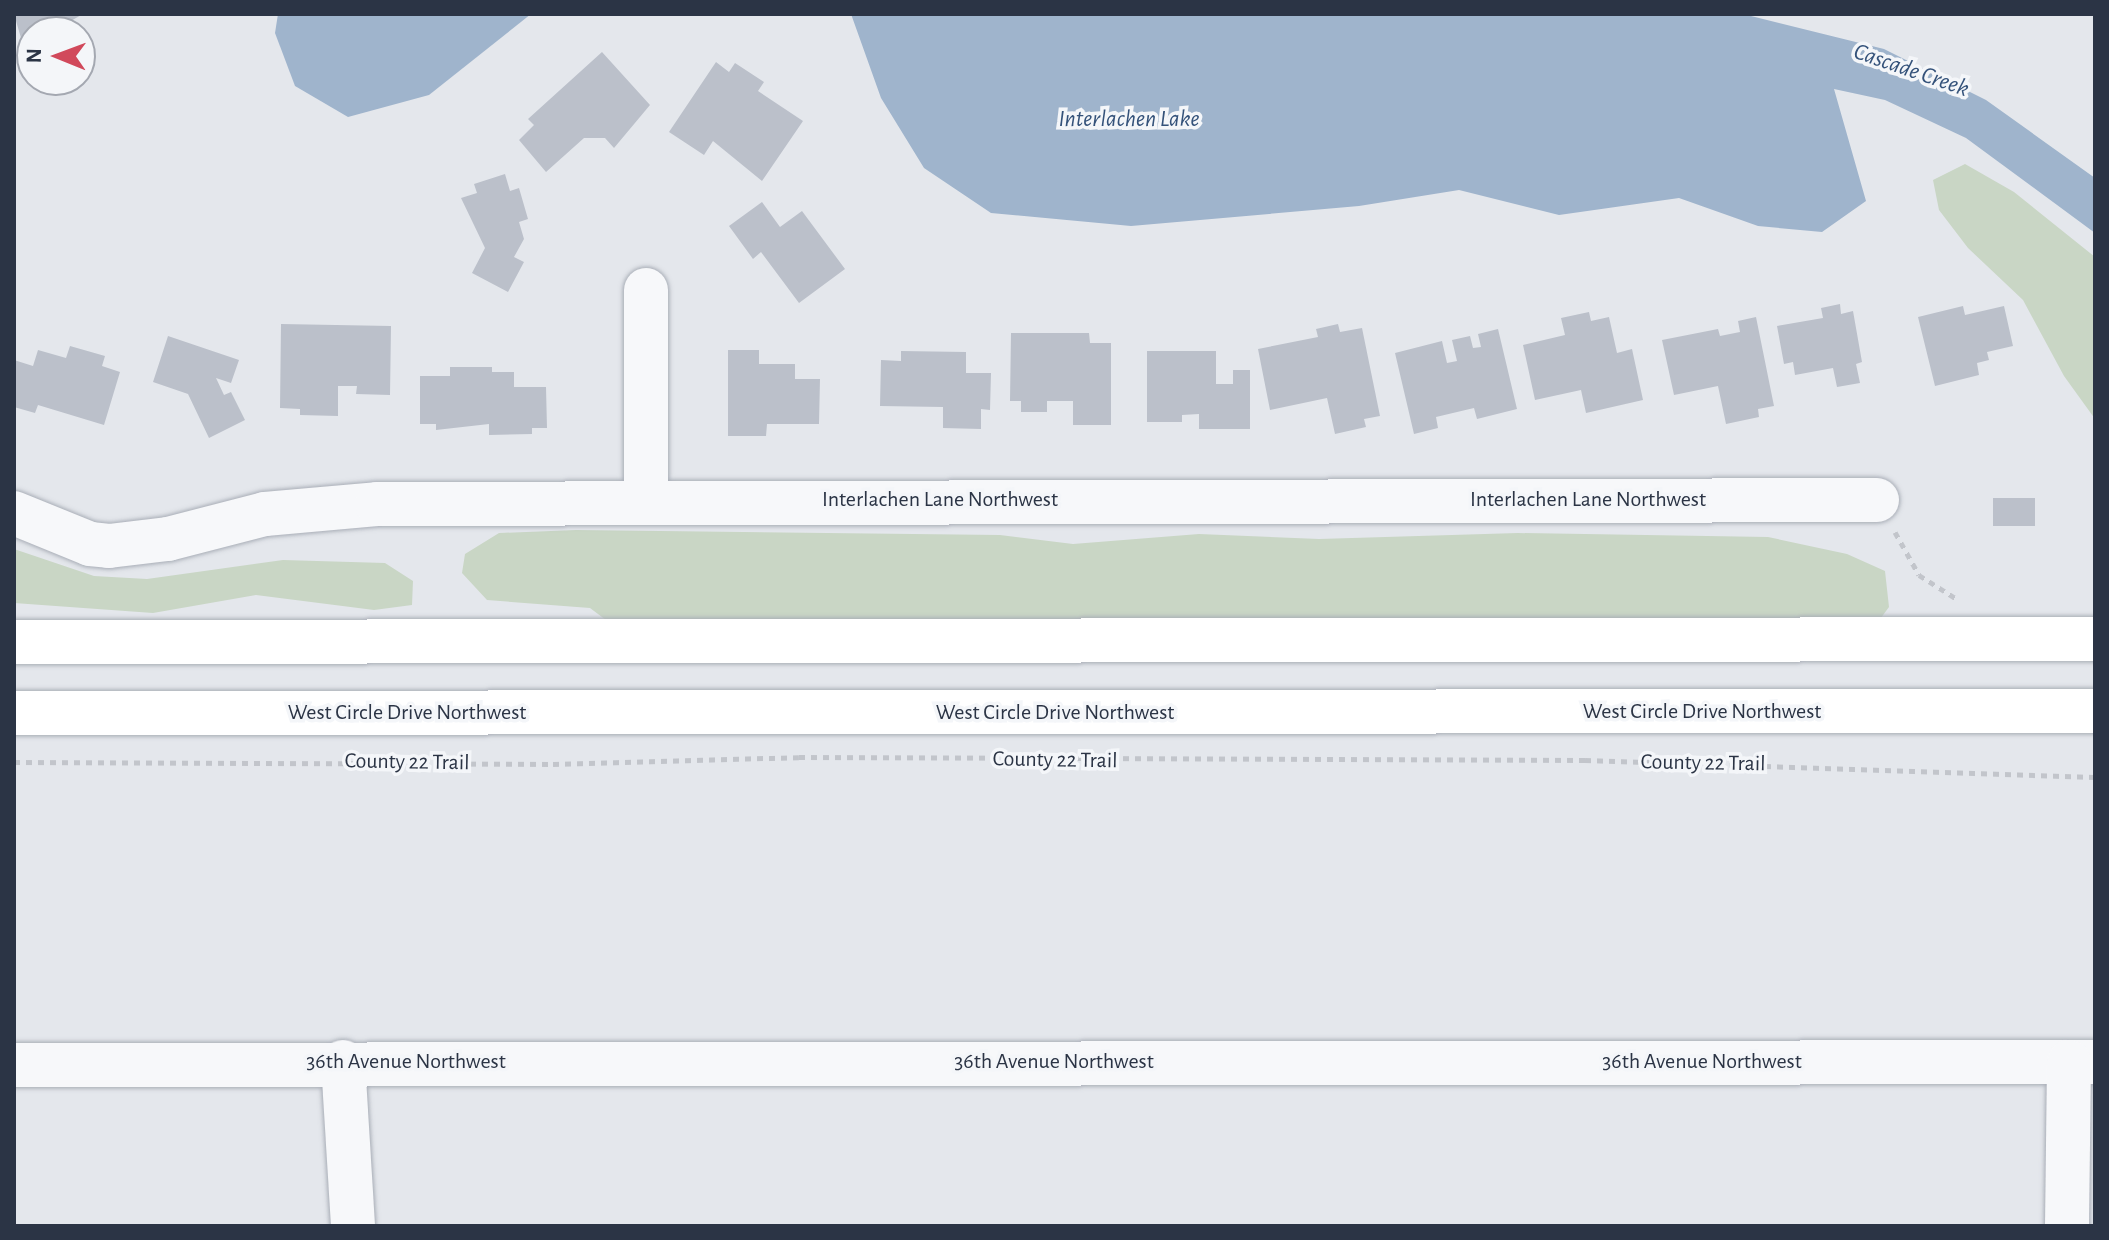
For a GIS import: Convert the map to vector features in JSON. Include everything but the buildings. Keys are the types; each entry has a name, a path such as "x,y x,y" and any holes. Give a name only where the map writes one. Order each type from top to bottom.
{"main road":[{"path":"14,642 2095,639"},
{"name":"West Circle Drive Northwest","path":"14,713 2095,711"}],"street":[{"path":"646,290 646,501"},
{"name":"Interlachen Lane Northwest","path":"14,513 90,544 109,546 319,507 646,501 1877,500"},
{"path":"343,1062 353,1226"},
{"name":"36th Avenue Northwest","path":"14,1065 343,1062 2082,1062"},
{"path":"2067,1226 2082,1062"}],"path":[{"path":"1877,500 1919,575 1971,609"},
{"name":"County 22 Trail","path":"14,762 553,764 799,757 1585,760 2095,777"}],"green space":[{"path":"1965,164 2014,192 2095,257 2095,419 2064,376 2023,300 1968,248 1939,210 1933,180"},
{"path":"576,530 1000,535 1073,544 1199,534 1319,539 1518,533 1768,537 1847,554 1885,571 1889,607 1872,630 618,629 590,608 487,600 462,573 465,554 499,533"},
{"path":"14,549 94,576 147,579 283,560 385,563 413,581 412,605 374,610 256,595 153,613 14,603"}],"water":[{"path":"278,14 531,14 429,95 348,117 295,86 275,33"},
{"name":"Interlachen Lake","path":"851,14 1743,14 1884,49 1986,100 2095,178 2095,233 1966,138 1885,100 1834,89 1866,201 1822,232 1758,226 1679,198 1559,215 1459,190 1359,206 1131,226 991,213 924,168 881,98"}],"water label":[{"name":"Cascade Creek","path":"1911,71"}]}
